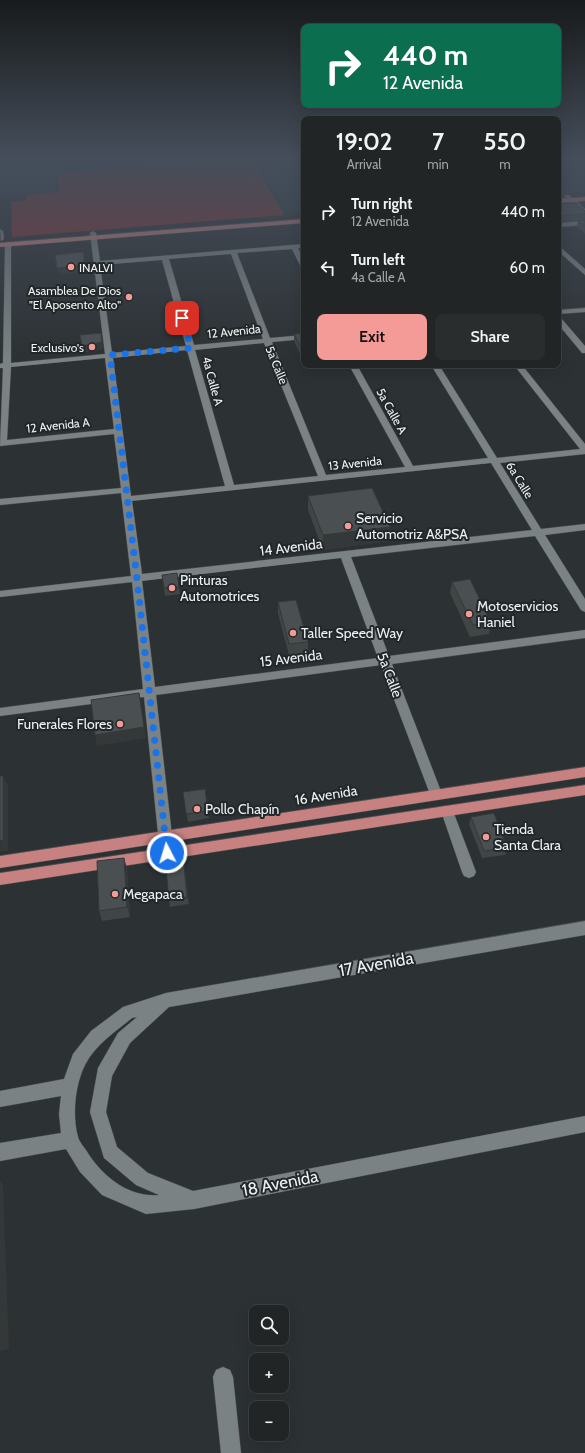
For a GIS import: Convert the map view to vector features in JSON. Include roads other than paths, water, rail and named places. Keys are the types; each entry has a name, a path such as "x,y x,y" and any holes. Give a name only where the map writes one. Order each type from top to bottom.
{"main road":[{"path":"0,241 8,244 206,225"},
{"path":"0,241 247,225"},
{"name":"16 Avenida","path":"0,862 585,772"},
{"path":"0,879 585,790"}],"street":[{"path":"0,231 0,241"},
{"path":"93,235 110,355 118,431 127,495 167,853"},
{"path":"1,443 8,244"},
{"path":"96,263 301,246"},
{"path":"294,247 301,261"},
{"path":"561,250 585,273"},
{"name":"5a Calle","path":"234,252 267,340 323,478"},
{"name":"4a Calle A","path":"165,257 230,488"},
{"path":"561,312 585,310"},
{"path":"561,323 585,351"},
{"name":"12 Avenida","path":"4,365 301,337"},
{"name":"5a Calle A","path":"355,368 410,469"},
{"name":"6a Calle","path":"437,368 585,608"},
{"path":"520,368 585,450"},
{"name":"12 Avenida A","path":"1,443 118,431"},
{"name":"13 Avenida","path":"0,502 230,488 585,450"},
{"name":"14 Avenida","path":"0,594 585,528"},
{"name":"5a Calle","path":"345,555 384,661 436,794"},
{"name":"15 Avenida","path":"0,712 585,634"},
{"path":"447,811 469,872"},
{"name":"17 Avenida","path":"70,1140 67,1114 70,1086 79,1060 96,1036 128,1012 166,1000 585,928"},
{"path":"166,1000 124,1038 104,1074 98,1112 110,1152 142,1179 194,1200"},
{"path":"0,1099 70,1086"},
{"name":"18 Avenida","path":"70,1140 86,1166 108,1189 146,1205 194,1200 585,1124"},
{"path":"0,1152 70,1140"},
{"path":"223,1377 231,1453"}],"place":[{"name":"INALVI","path":"71,267"},
{"name":"Asamblea De Dios \"El Aposento Alto\"","path":"129,297"},
{"name":"Exclusivo's","path":"92,347"},
{"name":"Servicio Automotriz A&PSA","path":"348,526"},
{"name":"Pinturas Automotrices","path":"172,588"},
{"name":"Motoservicios Haniel","path":"469,614"},
{"name":"Taller Speed Way","path":"293,633"},
{"name":"Funerales Flores","path":"120,724"},
{"name":"Pollo Chapín","path":"197,809"},
{"name":"Tienda Santa Clara","path":"486,837"},
{"name":"Megapaca","path":"115,894"}]}
